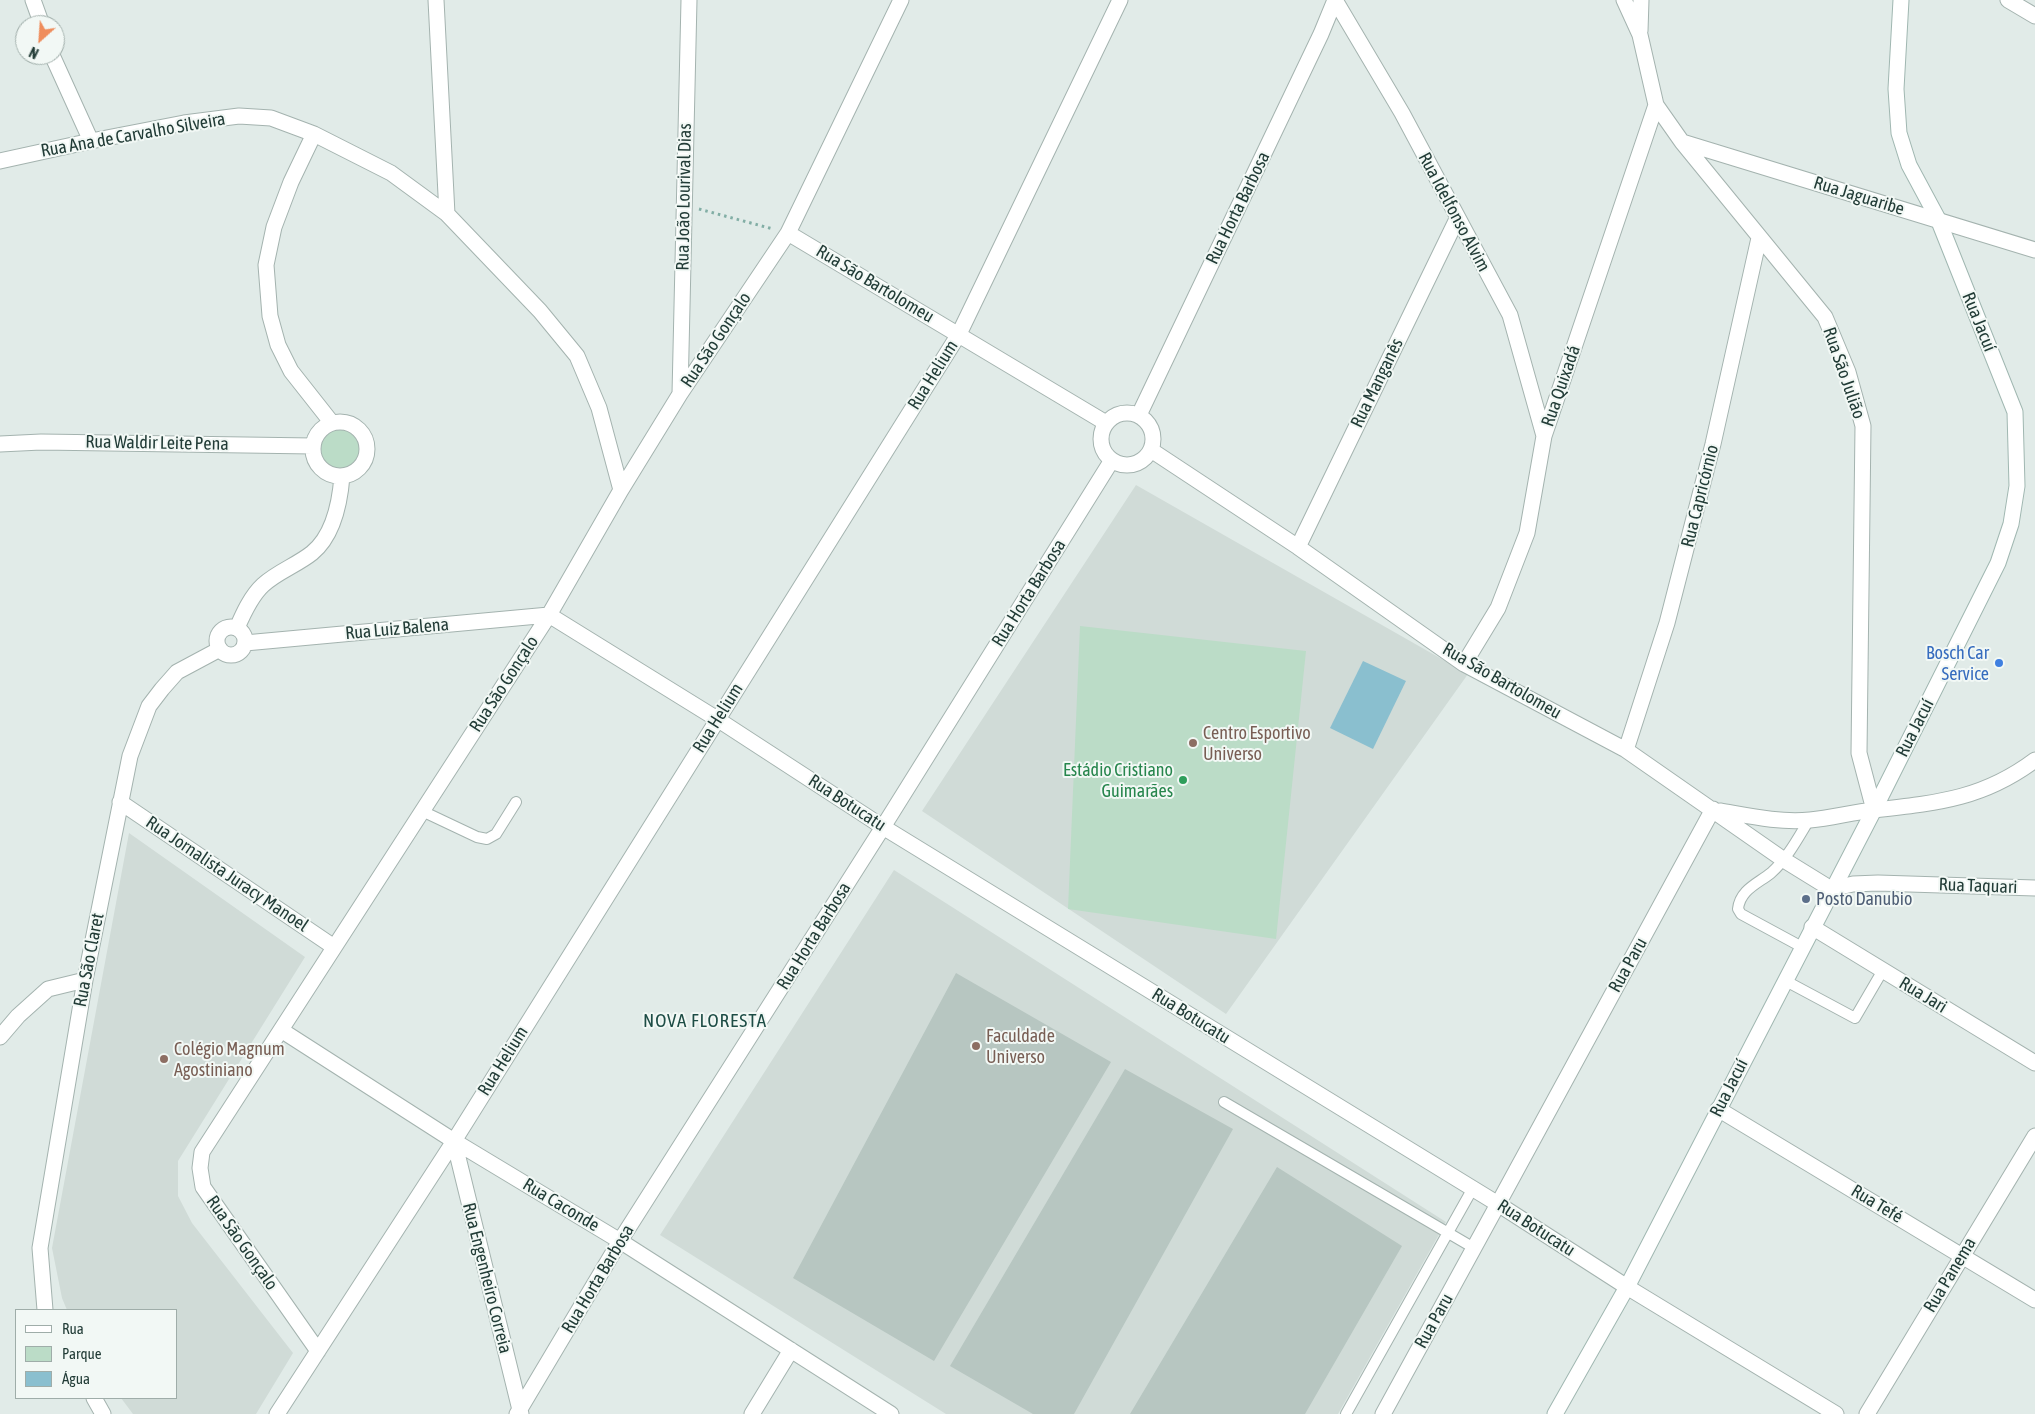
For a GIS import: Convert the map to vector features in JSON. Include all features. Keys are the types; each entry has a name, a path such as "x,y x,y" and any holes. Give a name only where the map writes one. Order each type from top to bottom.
{"street":[{"path":"33,0 38,15"},
{"path":"436,0 447,214"},
{"name":"Rua São Gonçalo","path":"318,1352 202,1187 200,1168 202,1152 549,614 621,490 680,394 788,233 901,0"},
{"name":"Rua Helium","path":"277,1414 454,1141 959,334 1120,0"},
{"name":"Rua Idelfonso Alvim","path":"1335,0 1402,113 1510,315 1544,436"},
{"name":"Rua Horta Barbosa","path":"1139,415 1321,34 1335,0"},
{"name":"Rua São Julião","path":"1624,0 1640,34 1656,105 1682,142 1758,238 1825,317 1848,372 1863,426 1859,754 1874,810"},
{"path":"1640,0 1640,34"},
{"name":"Rua Jacuí","path":"1555,1414 1626,1287 1831,889 1874,810 1998,563 2011,524 2017,486 2015,412 1938,219 1909,165 1899,133 1896,89 1901,0"},
{"path":"2008,0 2035,16"},
{"name":"Rua João Lourival Dias","path":"680,394 683,204 691,1"},
{"path":"57,65 91,140"},
{"name":"Rua Quixadá","path":"1464,664 1498,608 1527,533 1544,436 1656,105"},
{"name":"Rua Ana de Carvalho Silveira","path":"0,161 91,140 184,123 239,116 271,118 314,134 391,173 447,214 540,311 577,356 599,408 621,490"},
{"path":"314,134 291,182 277,218 266,265 270,316 278,345 291,372 332,422"},
{"name":"Rua Jaguaribe","path":"1682,142 2035,250"},
{"name":"Rua Manganês","path":"1298,547 1457,219"},
{"name":"Rua São Bartolomeu","path":"788,233 1106,423"},
{"name":"Rua Capricórnio","path":"1626,750 1670,614 1713,444 1758,238"},
{"path":"1123,413 1139,415 1150,425 1153,433 1151,450 1138,463 1130,465 1120,464 1112,460 1102,447 1102,430 1111,418 1123,413"},
{"path":"332,422 349,423 356,426 366,440 368,448 364,464 358,470 342,476 336,476 323,470 315,459 313,446 319,431 332,422"},
{"name":"Rua Waldir Leite Pena","path":"0,444 61,442 313,446"},
{"name":"Rua São Bartolomeu","path":"1151,450 1298,547 1464,664 1626,750 1784,860 1831,889"},
{"name":"Rua Horta Barbosa","path":"519,1413 620,1241 884,827 1112,460"},
{"path":"237,628 262,585 313,552 325,540 341,497 342,476"},
{"name":"Rua Botucatu","path":"549,614 717,719 884,827 1473,1188 1626,1287 1836,1414"},
{"name":"Rua Luiz Balena","path":"245,643 549,614"},
{"path":"229,627 237,628 243,633 245,643 240,651 232,654 223,652 220,649 218,637 222,630 229,627"},
{"name":"Rua São Claret","path":"45,1309 40,1248 85,980 130,756 149,706 177,672 220,649"},
{"path":"1713,810 1759,818 1809,820 1874,810 1903,808 1963,797 1989,788 2020,772 2035,760"},
{"name":"Rua Jornalista Juracy Manoel","path":"120,802 334,947"},
{"name":"Rua Paru","path":"1383,1414 1713,810"},
{"name":"Rua Taquari","path":"1831,889 1854,884 1878,883 2035,888"},
{"name":"Rua Jari","path":"1812,927 2035,1063"},
{"path":"0,1037 18,1016 48,989 85,980"},
{"name":"Rua Caconde","path":"281,1030 454,1141 620,1241 891,1414"},
{"name":"Rua Tefé","path":"1718,1109 2035,1300"},
{"name":"Rua Panema","path":"1867,1414 2035,1136"},
{"name":"Rua Engenheiro Correia","path":"454,1141 519,1413"},
{"path":"752,1414 791,1350"},
{"path":"95,1399 103,1414"}],"lane":[{"path":"422,811 487,839 496,834 516,802"},
{"path":"1802,947 1741,914 1738,909 1738,903 1745,892 1771,873 1784,860 1809,820"},
{"path":"1784,980 1855,1018 1883,970"},
{"path":"1224,1102 1474,1248"},
{"path":"1346,1414 1473,1188"}],"path":[{"path":"683,204 788,233"}],"shaded area":[{"name":"Centro Esportivo Universo","path":"1136,485 1468,674 1226,1014 922,811"},
{"name":"Colégio Magnum Agostiniano","path":"129,833 305,957 178,1161 178,1196 192,1223 293,1353 256,1414 133,1414 122,1399 178,1399 178,1309 67,1309 62,1298 52,1248"},
{"name":"Faculdade Universo","path":"894,870 1446,1222 1338,1414 946,1414 660,1235"}],"green space":[{"path":"345,429 352,432 358,438 361,449 360,457 352,466 345,469 337,469 330,466 322,457 321,445 324,438 333,430"},
{"name":"Estádio Cristiano Guimarães","path":"1080,626 1306,651 1276,939 1068,909"}],"water":[{"path":"1363,661 1406,681 1373,749 1330,728"}],"building":[{"path":"956,973 1111,1062 934,1361 793,1278"},
{"path":"1125,1069 1233,1129 1074,1414 1033,1414 950,1366"},
{"path":"1277,1167 1402,1246 1305,1414 1130,1414"}],"place":[{"name":"Bosch Car Service","path":"1999,663"},
{"name":"Centro Esportivo Universo","path":"1193,743"},
{"name":"Estádio Cristiano Guimarães","path":"1183,780"},
{"name":"Posto Danubio","path":"1806,899"},
{"name":"Faculdade Universo","path":"976,1046"},
{"name":"Colégio Magnum Agostiniano","path":"164,1059"}],"district":[{"name":"NOVA FLORESTA","path":"705,1021"}]}
